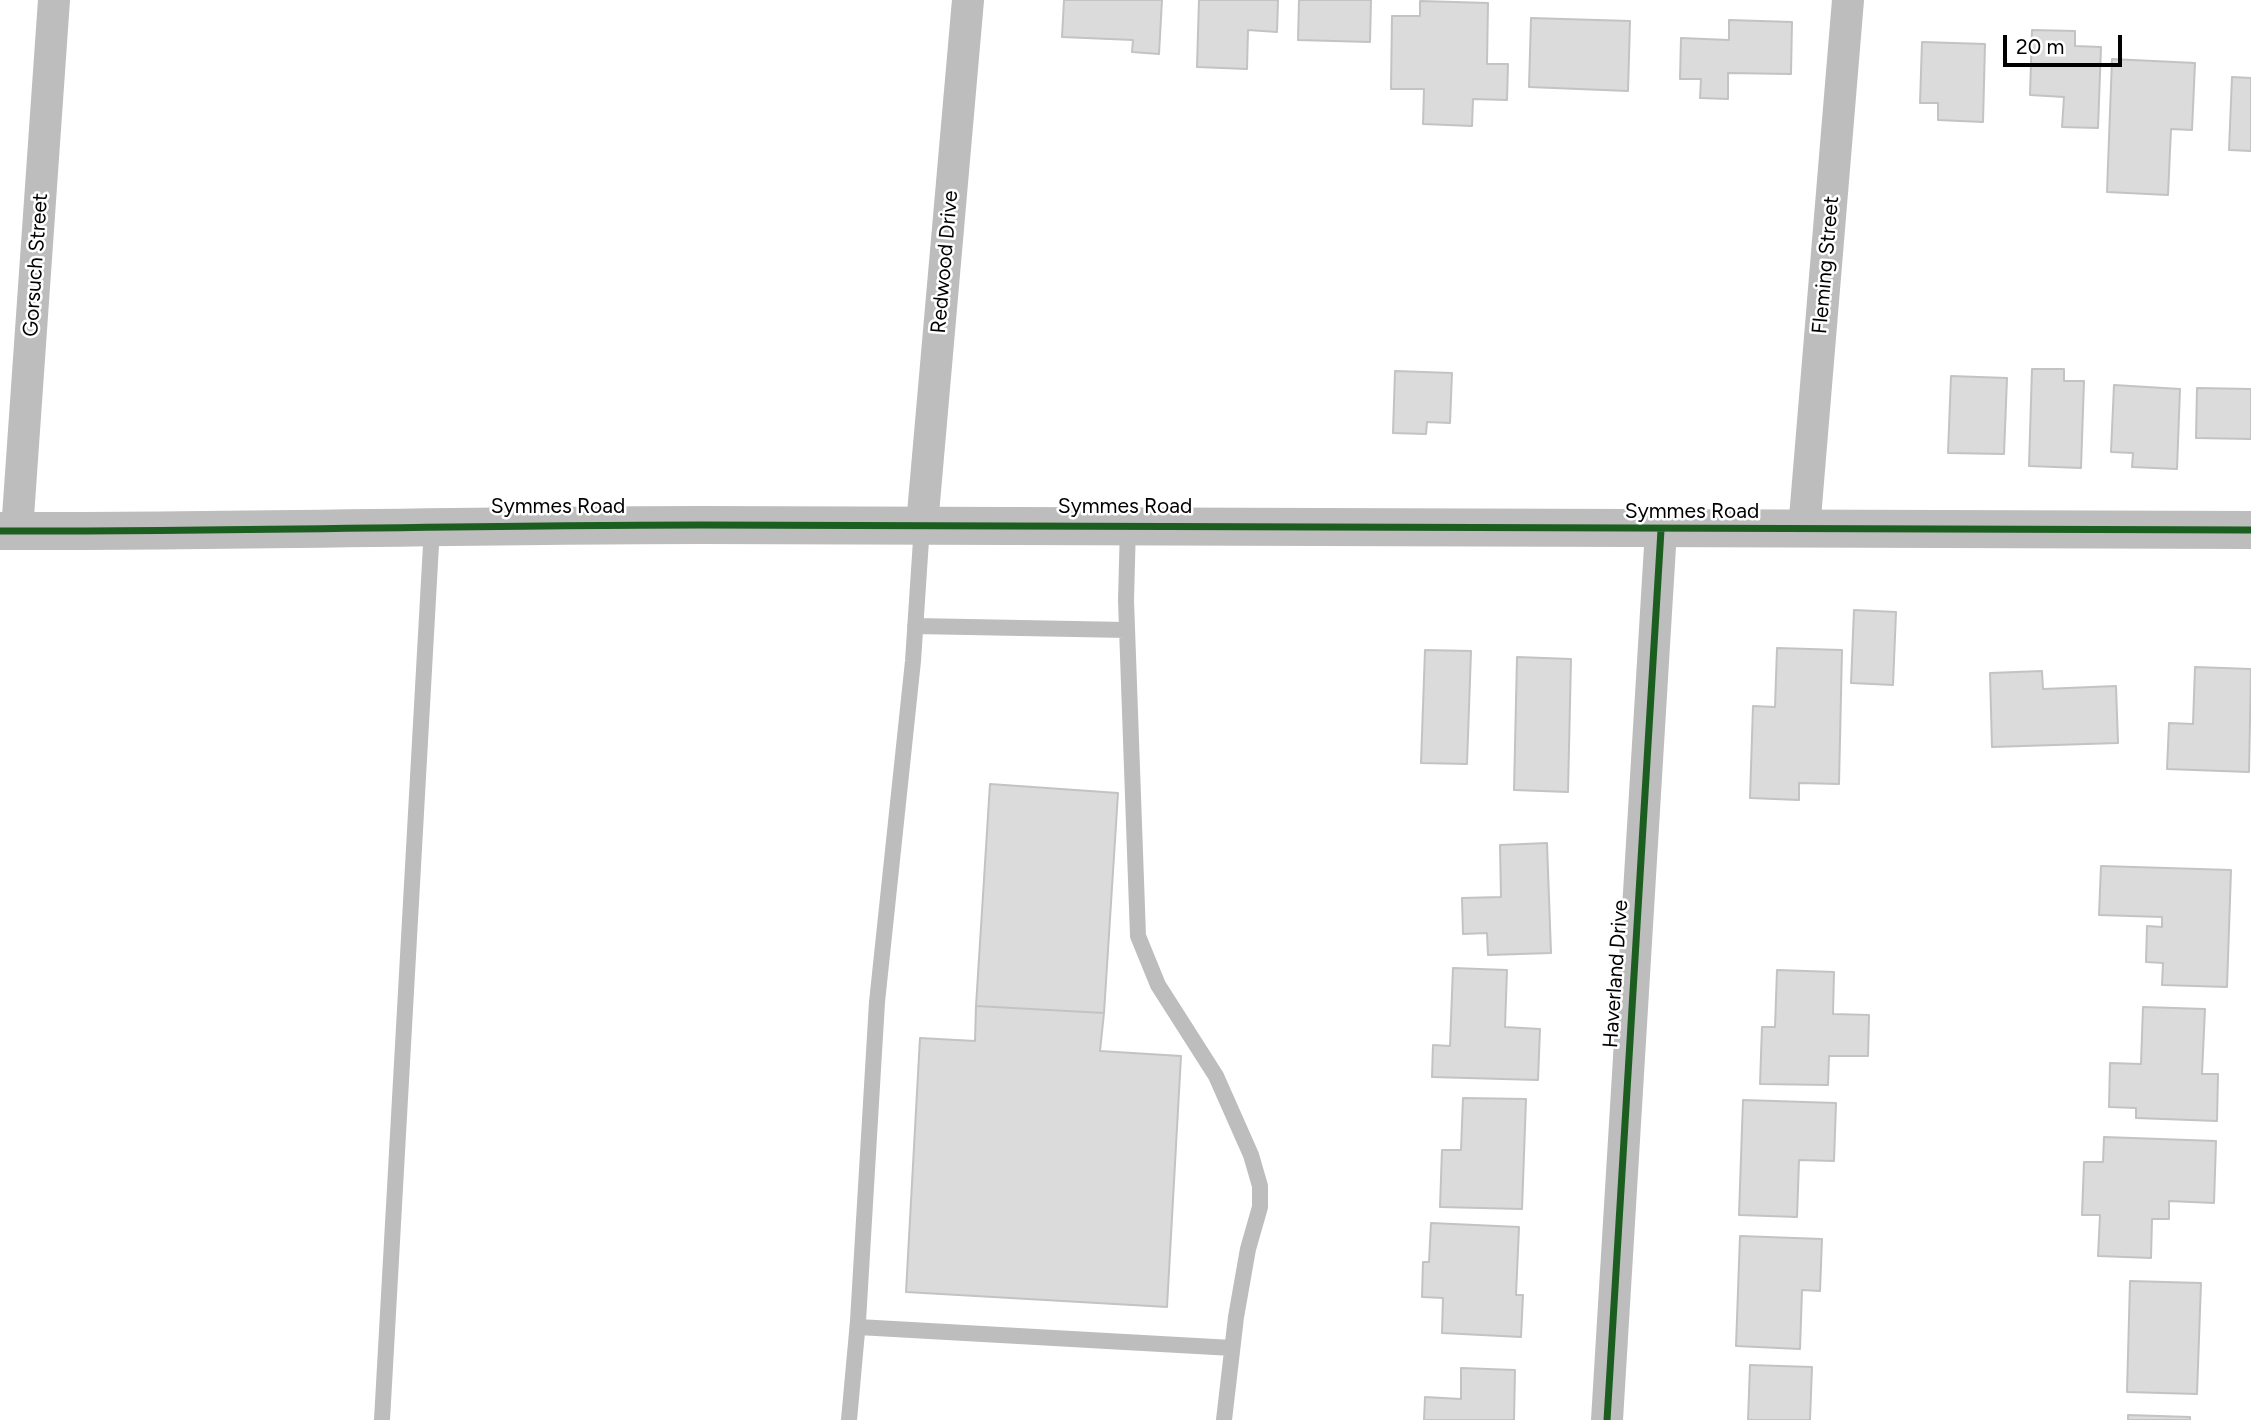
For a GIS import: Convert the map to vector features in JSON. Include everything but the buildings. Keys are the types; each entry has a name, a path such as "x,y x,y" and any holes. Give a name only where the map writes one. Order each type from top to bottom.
{"street":[{"name":"Gorsuch Street","path":"9,531 54,0"},
{"name":"Redwood Drive","path":"922,525 968,0"},
{"name":"Fleming Street","path":"1804,530 1848,0"},
{"name":"Symmes Road","path":"9,531 188,533 432,525 2251,530"},
{"name":"Haverland Drive","path":"1607,1420 1661,530"}],"lane":[{"path":"382,1420 432,525"},
{"path":"849,1420 858,1327 877,1002 915,625 922,525"},
{"path":"1128,525 1127,630 1138,936 1158,985 1216,1076 1251,1155 1260,1186 1260,1207 1248,1249 1224,1420"},
{"path":"915,625 1127,630"},
{"path":"858,1327 1232,1348"}],"cycle path":[{"path":"0,531 701,525 2251,530"},
{"path":"1607,1420 1661,530"}]}
